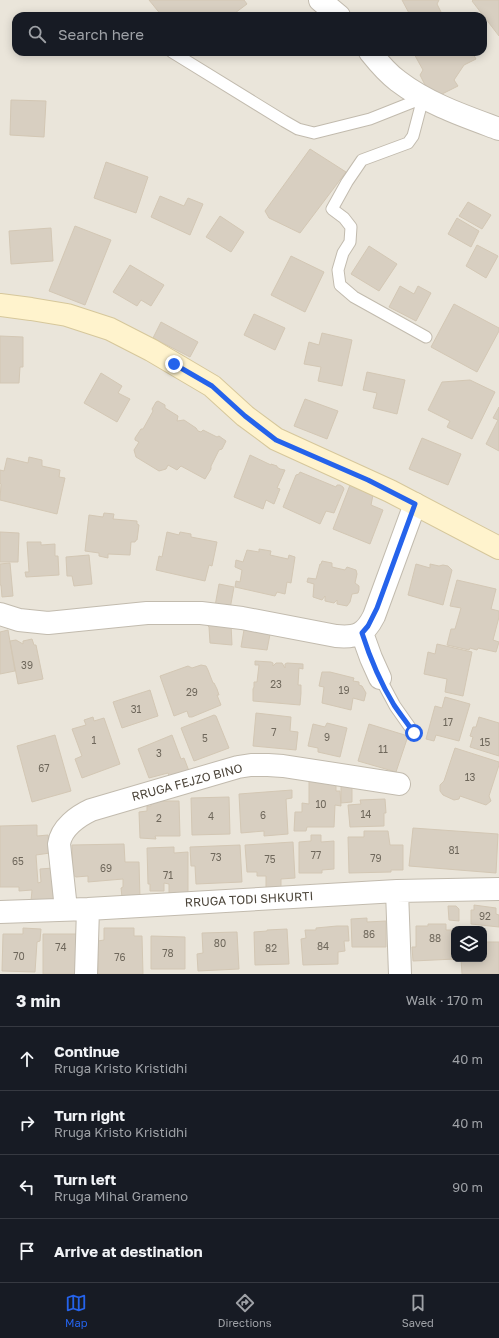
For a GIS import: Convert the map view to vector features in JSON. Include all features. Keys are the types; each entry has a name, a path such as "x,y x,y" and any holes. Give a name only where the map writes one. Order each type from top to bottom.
{"street":[{"path":"320,0 334,12"},
{"path":"374,56 397,81 424,98 447,109 499,129"},
{"path":"0,305 67,315 110,329 151,350 212,386 245,416 276,440 368,480 499,548"},
{"path":"0,614 19,620 48,623 148,613 201,613 242,618 336,636 352,636 362,633 368,626 377,608 415,504"},
{"path":"362,633 380,678"},
{"name":"RRUGA FEJZO BINO","path":"66,909 59,844 60,837 77,818 91,810 223,770 251,765 284,766 399,784"},
{"name":"RRUGA TODI SHKURTI","path":"0,912 397,891 499,889"},
{"path":"397,891 400,974"},
{"path":"86,974 88,908"}],"lane":[{"path":"178,56 298,129 314,133 370,119 424,98"},
{"path":"424,98 413,136 408,143 362,160 347,182 332,209 344,218 351,227 350,242 343,253 338,270 340,285 354,297 426,337"},
{"path":"380,678 395,706 414,733"}],"shaded area":[{"path":"0,0 499,0 499,974 0,974"}],"building":[{"path":"149,0 244,0 247,4 236,12 159,12"},
{"path":"402,0 439,0 437,4 441,12 408,12"},
{"path":"499,0 499,36 487,20 487,12 480,12 472,1"},
{"path":"415,56 474,56 476,59 464,65 454,80 458,86 440,95 425,85 420,75 423,70"},
{"path":"11,100 46,101 44,137 10,135"},
{"path":"310,149 346,172 300,233 269,218 265,211"},
{"path":"106,162 148,177 136,213 94,198"},
{"path":"160,196 184,206 188,198 203,204 190,235 151,217"},
{"path":"468,202 491,215 482,229 459,216"},
{"path":"220,216 244,232 231,252 206,237"},
{"path":"457,218 479,231 471,247 448,234"},
{"path":"75,226 111,240 85,305 49,291"},
{"path":"51,228 53,261 11,264 9,231"},
{"path":"477,245 498,256 486,278 466,266"},
{"path":"369,246 397,264 379,291 351,274"},
{"path":"291,256 324,272 305,312 271,295"},
{"path":"130,265 164,285 151,306 141,300 137,306 113,292"},
{"path":"400,286 414,294 418,286 431,293 416,321 389,307"},
{"path":"454,304 499,328 499,331 477,372 431,347"},
{"path":"254,314 285,328 275,350 244,335"},
{"path":"161,322 198,342 190,357 153,338"},
{"path":"322,333 352,340 342,386 318,381 321,367 304,364 309,342 319,345"},
{"path":"0,336 23,337 23,367 20,367 19,383 0,383"},
{"path":"367,372 405,380 397,414 373,408 377,393 363,390"},
{"path":"101,373 122,386 118,393 130,399 117,422 84,403"},
{"path":"470,380 495,392 472,439 447,427 450,421 428,410 442,382"},
{"path":"305,399 338,411 327,439 294,426"},
{"path":"158,401 165,405 165,408 178,416 177,421 184,420 198,431 201,432 203,430 217,437 219,436 226,441 222,449 219,450 205,479 181,466 177,470 168,465 166,469 159,471 136,457 134,450 139,442 135,440 135,438 141,429 143,429 153,411 152,409"},
{"path":"499,407 499,451 486,444 498,420 493,418"},
{"path":"422,438 461,454 448,485 409,469"},
{"path":"250,455 285,470 277,488 280,489 274,504 266,500 263,509 234,497"},
{"path":"29,457 42,460 42,466 60,470 59,477 65,478 57,514 0,500 0,470 4,471 7,458 28,463"},
{"path":"300,472 336,487 337,485 340,485 344,489 334,513 326,511 320,524 283,507 296,475"},
{"path":"350,485 373,495 371,505 383,510 370,544 333,529"},
{"path":"104,513 114,514 113,519 137,521 137,524 139,525 137,540 135,542 131,542 130,555 108,554 108,558 99,556 99,553 85,551 89,515 103,517"},
{"path":"0,532 19,533 18,562 0,562"},
{"path":"167,532 179,535 180,532 191,534 191,537 217,542 212,566 209,565 205,581 156,570 159,556 162,557"},
{"path":"27,542 41,542 41,545 55,544 55,556 58,556 59,575 26,577 25,572 29,572"},
{"path":"259,549 271,551 270,555 288,559 289,555 295,557 291,583 287,582 285,594 277,592 275,596 235,587 236,581 240,582 242,570 235,567 236,560 243,562 247,550 259,552"},
{"path":"89,555 92,584 74,586 72,576 67,576 66,557"},
{"path":"322,561 332,563 332,567 345,570 347,567 356,570 357,574 355,583 359,586 359,590 358,593 352,594 350,602 347,606 337,604 337,600 334,603 325,601 325,596 322,600 313,597 314,584 307,582 308,578 316,579"},
{"path":"10,563 13,596 2,597 0,585 0,564"},
{"path":"416,564 430,568 430,564 439,566 443,565 448,566 452,570 443,605 408,595"},
{"path":"457,580 496,589 491,609 499,611 499,617 493,640 499,642 496,652 478,648 477,650 470,648 469,650 447,645 451,629 455,629 461,608 450,606"},
{"path":"219,584 234,587 230,609 215,606"},
{"path":"203,621 231,624 232,645 210,643 209,627"},
{"path":"245,624 271,629 267,650 241,647"},
{"path":"8,630 15,671 0,674 0,632"},
{"path":"32,639 34,645 36,645 43,679 18,684 10,641 16,640 23,644 23,641"},
{"path":"437,644 472,652 463,696 445,692 447,679 424,674 428,652 435,654"},
{"path":"255,661 271,662 273,663 273,666 276,663 282,663 285,668 285,664 287,663 303,664 303,669 299,668 298,685 301,685 300,705 253,701 254,682 257,682 259,665 255,665"},
{"path":"201,665 206,666 208,670 217,689 219,695 217,695 221,705 192,717 189,717 187,711 174,716 160,676 188,666 192,668"},
{"path":"322,672 330,672 354,678 353,681 359,682 359,685 362,686 366,693 364,701 353,698 351,710 322,703 324,687 319,686"},
{"path":"150,690 158,716 122,728 113,702"},
{"path":"445,697 470,704 459,741 436,735 434,741 426,739 435,706 442,708"},
{"path":"256,713 291,717 290,731 298,732 296,750 253,746"},
{"path":"214,715 216,716 229,748 194,761 181,728"},
{"path":"93,717 94,721 104,718 120,764 82,778 75,759 82,756 72,729 86,725 84,720"},
{"path":"479,717 499,723 499,756 470,747 473,737 470,736 473,727 476,727"},
{"path":"327,723 347,728 340,757 318,752 318,748 308,746 313,724 325,727"},
{"path":"369,724 408,736 396,772 358,761"},
{"path":"55,735 71,791 32,802 17,746"},
{"path":"172,735 181,759 184,758 189,771 170,779 168,773 149,778 138,749"},
{"path":"455,748 499,762 489,796 491,801 486,805 460,796 459,799 454,800 443,795 440,791 440,785 444,781"},
{"path":"309,778 336,785 336,791 340,791 341,806 335,805 334,827 307,827 306,831 294,831 295,812 302,812 302,803 309,804"},
{"path":"341,783 352,787 352,802 341,803"},
{"path":"292,790 292,798 286,799 288,834 264,836 264,831 241,833 239,794"},
{"path":"229,797 230,834 192,835 191,798"},
{"path":"385,799 386,813 384,813 384,826 350,827 348,805 361,804 360,800"},
{"path":"151,801 179,801 180,836 155,836 156,839 140,838 139,812 147,811 147,806 151,806"},
{"path":"37,825 37,836 48,835 50,853 36,855 38,883 41,882 40,869 53,868 57,899 31,901 32,890 19,891 19,887 0,887 0,826"},
{"path":"413,828 498,834 496,873 409,866"},
{"path":"364,831 388,831 390,845 403,845 403,870 391,870 391,872 349,873 348,837 364,837"},
{"path":"311,835 321,835 321,842 334,841 334,869 322,870 322,873 299,873 299,842 311,841"},
{"path":"293,842 295,878 281,879 281,891 266,892 266,876 257,876 257,872 247,872 245,845"},
{"path":"124,844 125,862 139,862 140,899 122,897 121,888 123,887 123,879 88,882 88,876 76,877 73,875 72,845"},
{"path":"240,845 242,882 196,884 195,866 191,866 190,847"},
{"path":"174,847 174,853 188,852 188,895 169,895 169,884 164,883 164,891 150,891 150,884 148,884 147,848"},
{"path":"474,905 496,908 496,914 499,915 499,927 471,924 471,910 474,910"},
{"path":"448,906 456,906 459,909 459,921 449,920"},
{"path":"367,918 367,922 386,921 386,947 352,947 351,919"},
{"path":"428,924 446,924 446,930 451,930 451,959 413,961 412,947 416,947 416,926 428,926"},
{"path":"348,926 349,941 344,941 345,951 338,952 338,964 303,965 301,939 306,938 305,930 316,930 316,928"},
{"path":"23,928 41,929 40,941 37,942 35,972 2,971 3,934 23,934"},
{"path":"104,928 134,928 134,936 142,936 143,974 98,974 98,941 104,940"},
{"path":"287,929 289,964 255,965 254,932"},
{"path":"237,932 239,969 198,971 197,954 203,953 202,933"},
{"path":"43,934 80,934 81,974 43,974"},
{"path":"151,936 185,937 185,969 151,969"},
{"path":"487,942 499,942 499,974 462,974 461,962 487,962"}],"route":[{"path":"174,364 212,386 245,416 276,440 368,480 415,504 374,616 362,633 382,683 395,706 414,733"}]}
